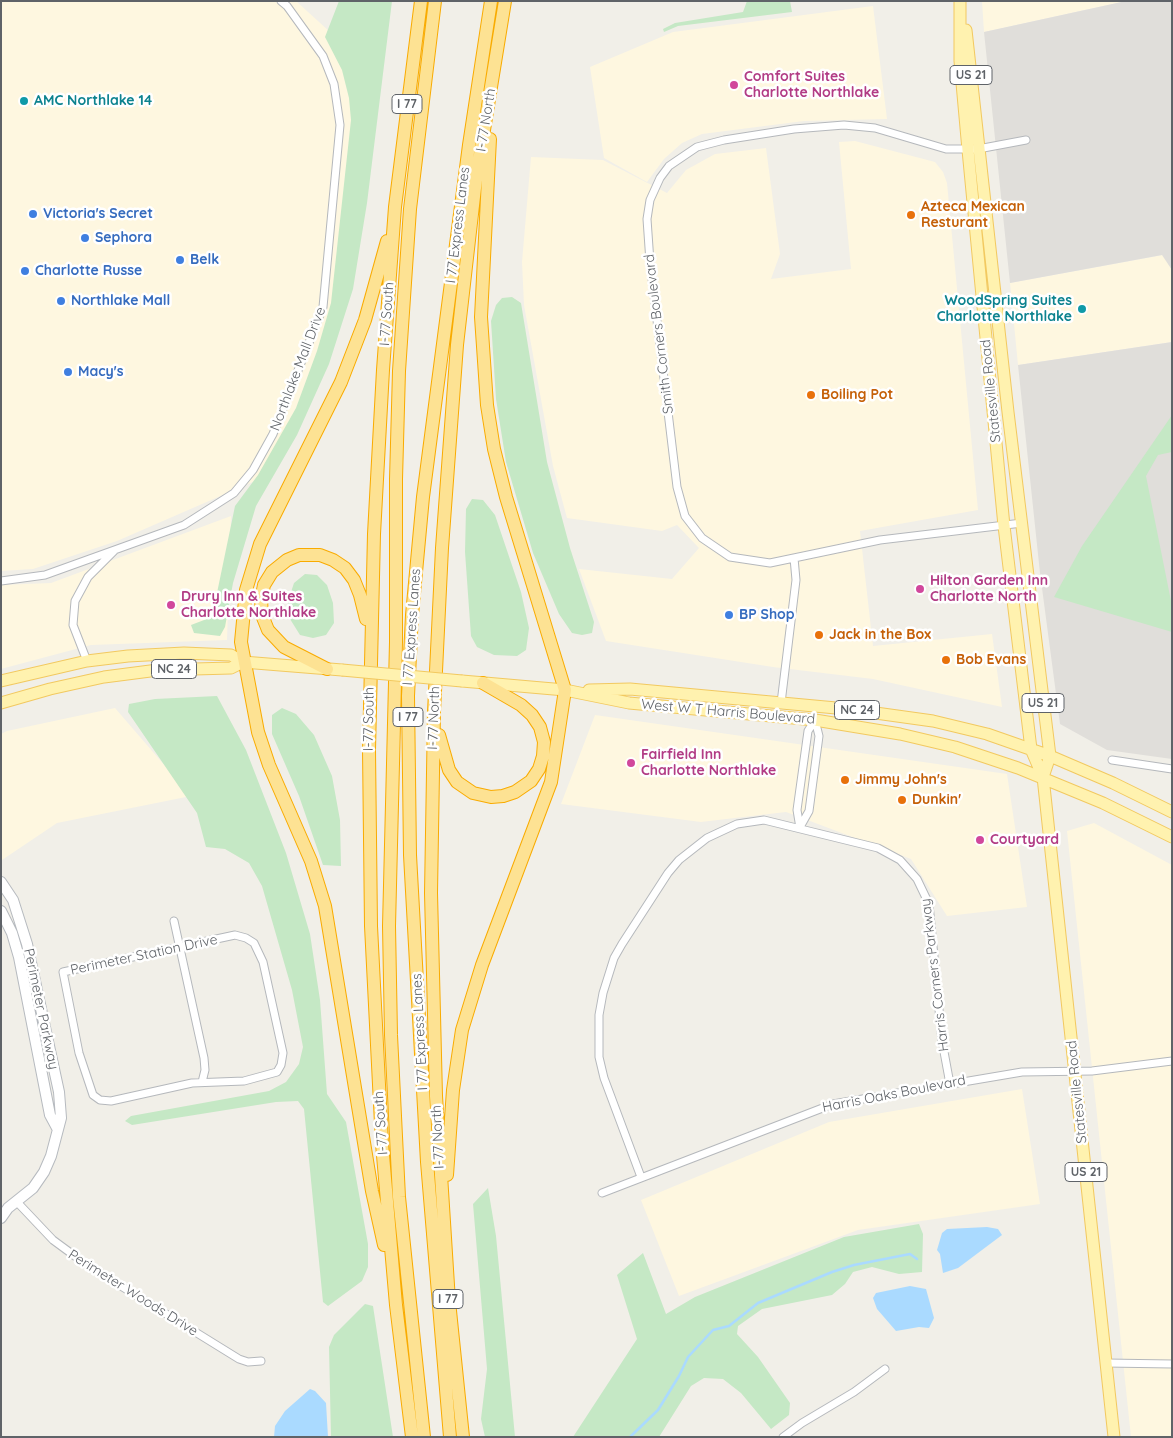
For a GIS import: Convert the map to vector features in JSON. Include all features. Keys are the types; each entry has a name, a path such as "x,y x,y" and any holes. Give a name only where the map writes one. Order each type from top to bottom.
{"highway":[{"name":"I-77 South","path":"412,1437 396,1305 384,1162 373,981 369,818 370,642 377,470 395,207 421,1"},
{"name":"I 77 Express Lanes","path":"424,1437 408,1304 397,1170 391,1035 389,926 396,642 396,480 399,371 413,173 435,1"},
{"name":"I 77 Express Lanes","path":"450,1437 435,1276 410,855 408,696 412,615 423,497 468,154 491,1"},
{"name":"I-77 North","path":"463,1437 443,1232 432,961 434,712 442,548 457,345 476,179 505,1"},
{"path":"443,1232 450,1111 462,1030 482,965 551,782 565,690 500,472 484,380 481,291 494,66"},
{"path":"395,207 373,294 348,364 324,420 269,522 254,560 244,605 241,642 254,718 263,748 312,861 325,906 372,1191 396,1305"},
{"path":"327,669 284,647 272,636 264,623 260,608 264,585 272,572 287,560 306,554 320,555 333,560 345,568 354,580 360,595 370,642"},
{"path":"434,712 446,763 453,776 462,786 473,793 491,797 509,795 521,789 531,781 542,763 544,749 542,734 536,721 526,709 483,683"}],"main road":[{"name":"Statesville Road","path":"961,1 960,60 1011,435 1050,756 1043,777"},
{"name":"Statesville Road","path":"973,149 992,402 1004,526 1031,749 1043,777 1114,1437"},
{"path":"992,402 1001,404 1004,424 1011,435"},
{"path":"994,418 1005,444 1008,461 1014,464"},
{"name":"West W T Harris Boulevard","path":"3,680 87,661 128,656 231,655 244,662 565,690 630,690 876,712 933,721 987,734 1050,756 1113,783 1172,812"},
{"name":"West W T Harris Boulevard","path":"1,703 104,677 176,669 231,668 244,662"},
{"name":"West W T Harris Boulevard","path":"565,690 629,703 815,720 873,729 946,745 1043,777 1172,836"}],"street":[{"name":"Northlake Mall Drive","path":"1,581 45,575 184,525 227,498 243,483 253,470 273,434 323,307 340,124 336,95 324,56 288,6 280,1"},
{"name":"Smith Corners Boulevard","path":"1022,523 880,540 770,563 730,557 702,538 685,516 677,486 649,258 647,219 650,200 660,178 669,166 696,147 724,140 794,129 844,125 875,128 946,149 973,149 1026,140"},
{"path":"87,661 73,625 75,601 88,577 116,549"},
{"path":"780,703 796,580 794,558"},
{"path":"800,828 808,811 819,736 815,720"},
{"path":"800,828 797,810 808,731 815,720"},
{"path":"1112,760 1172,770"},
{"name":"Harris Corners Parkway","path":"641,1177 604,1078 599,1057 599,1015 603,993 614,958 668,873 679,860 707,838 721,830 750,820 764,820 800,828 889,852 900,860 917,879 929,904 942,1041 950,1084"},
{"name":"Perimeter Parkway","path":"1,882 8,892 25,936 59,1092 61,1118 56,1128 51,1156 44,1172 33,1188 9,1206 1,1218"},
{"name":"Perimeter Parkway","path":"1,912 12,933 19,957 50,1115 56,1128"},
{"path":"174,921 204,1058 205,1070 202,1082"},
{"name":"Perimeter Station Drive","path":"235,936 254,942 263,962 283,1053 281,1065 277,1072 244,1081 202,1082 111,1101 100,1100 93,1095 79,1053 64,985 63,972 180,947 235,936"},
{"name":"Harris Oaks Boulevard","path":"602,1193 822,1107 1022,1072 1076,1071 1172,1061"},
{"name":"Perimeter Woods Drive","path":"9,1206 88,1265 239,1360 248,1362 261,1361"},
{"path":"1106,1363 1172,1364"},
{"path":"783,1437 802,1423 854,1392 885,1369"}],"shaded area":[{"path":"1,1 296,1 364,63 336,311 271,474 117,541 33,569 1,571"},
{"path":"982,1 1126,1 984,32"},
{"path":"1126,1 1172,1 1172,270 1162,255 1010,283 984,32"},
{"path":"873,6 887,119 804,121 702,134 682,143 664,159 647,182 604,158 590,67 673,32"},
{"path":"855,141 935,162 943,172 947,183 978,510 860,531 873,646 992,634 1002,707 873,679 773,667 606,641 579,569 672,579 699,548 677,525 662,531 567,518 553,466 524,305 522,262 531,157 603,160 667,193 686,170 715,154 766,148 780,254 771,279 851,269 839,142"},
{"path":"1163,255 1172,270 1172,342 1018,365 1010,283"},
{"path":"1172,342 1172,759 1107,750 1060,724 1040,573 1018,365"},
{"path":"231,516 227,640 91,645 1,669 1,585 51,583"},
{"path":"115,708 191,796 57,823 2,860 1,734 7,731"},
{"path":"595,715 1007,774 1027,907 947,916 911,859 786,812 701,822 561,804"},
{"path":"1094,823 1172,865 1172,1437 1131,1437 1067,831"},
{"path":"1022,1089 1040,1204 858,1230 679,1296 641,1200 829,1122"}],"green space":[{"path":"339,1 392,1 367,203 353,289 329,364 297,435 256,506 233,583 225,627 220,636 194,633 191,625 212,617 235,506 258,475 296,408 317,351 331,303 351,120 349,98 342,70 325,37"},
{"path":"747,1 790,1 792,12 678,26 664,32 663,29 675,23 743,12"},
{"path":"512,297 521,303 547,462 570,548 594,622 592,633 582,635 572,633 559,614 533,553 506,462 496,399 491,321 496,305 502,298"},
{"path":"1172,415 1172,452 1158,455 1146,476 1172,606 1172,632 1054,597 1082,546"},
{"path":"472,499 483,500 495,515 521,592 529,628 526,650 517,656 494,655 477,647 471,636 465,552 466,509"},
{"path":"305,574 317,575 327,585 333,603 334,623 326,635 313,638 300,635 290,619 288,601 294,583"},
{"path":"217,696 246,750 286,853 310,934 320,1000 327,1094 346,1122 368,1244 368,1267 362,1281 328,1306 323,1302 304,1109 298,1101 276,1102 132,1125 125,1121 131,1116 269,1091 286,1082 299,1064 303,1047 292,990 262,886 249,863 225,849 206,847 197,813 128,712 129,704 155,699"},
{"path":"282,708 296,714 314,735 332,776 340,820 341,866 323,865 299,796 272,734 272,715"},
{"path":"488,1188 496,1236 515,1437 485,1437 481,1419 487,1369 473,1204"},
{"path":"919,1224 923,1234 922,1272 899,1274 872,1267 853,1272 845,1284 832,1295 762,1309 738,1326 737,1334 758,1357 790,1403 789,1415 771,1429 741,1393 723,1379 704,1378 691,1386 659,1437 573,1437 637,1339 617,1275 643,1253 666,1314 695,1297 844,1237"},
{"path":"365,1304 373,1306 393,1437 331,1437 329,1347 334,1335"}],"water":[{"path":"987,1227 998,1229 1002,1235 958,1268 943,1273 940,1254 937,1250 942,1233 947,1229"},
{"path":"910,1286 926,1289 934,1318 929,1328 919,1327 896,1331 877,1309 873,1298 876,1293"},
{"path":"310,1389 315,1391 326,1403 328,1437 274,1437 275,1426 285,1411"}],"waterway":[{"path":"630,1437 658,1410 679,1376 688,1357 713,1330 729,1326 758,1303 832,1272 854,1265 910,1254 917,1259"}],"place":[{"name":"Comfort Suites Charlotte Northlake","path":"734,85"},
{"name":"AMC Northlake 14","path":"24,101"},
{"name":"Victoria's Secret","path":"33,214"},
{"name":"Azteca Mexican Resturant","path":"911,215"},
{"name":"Sephora","path":"85,238"},
{"name":"Belk","path":"180,260"},
{"name":"Charlotte Russe","path":"25,271"},
{"name":"Northlake Mall","path":"61,301"},
{"name":"WoodSpring Suites Charlotte Northlake","path":"1082,309"},
{"name":"Macy's","path":"68,372"},
{"name":"Boiling Pot","path":"811,395"},
{"name":"Hilton Garden Inn Charlotte North","path":"920,589"},
{"name":"Drury Inn & Suites Charlotte Northlake","path":"171,605"},
{"name":"BP Shop","path":"729,615"},
{"name":"Jack in the Box","path":"819,635"},
{"name":"Bob Evans","path":"946,660"},
{"name":"Fairfield Inn Charlotte Northlake","path":"631,763"},
{"name":"Jimmy John's","path":"845,780"},
{"name":"Dunkin'","path":"902,800"},
{"name":"Courtyard","path":"980,840"}]}
